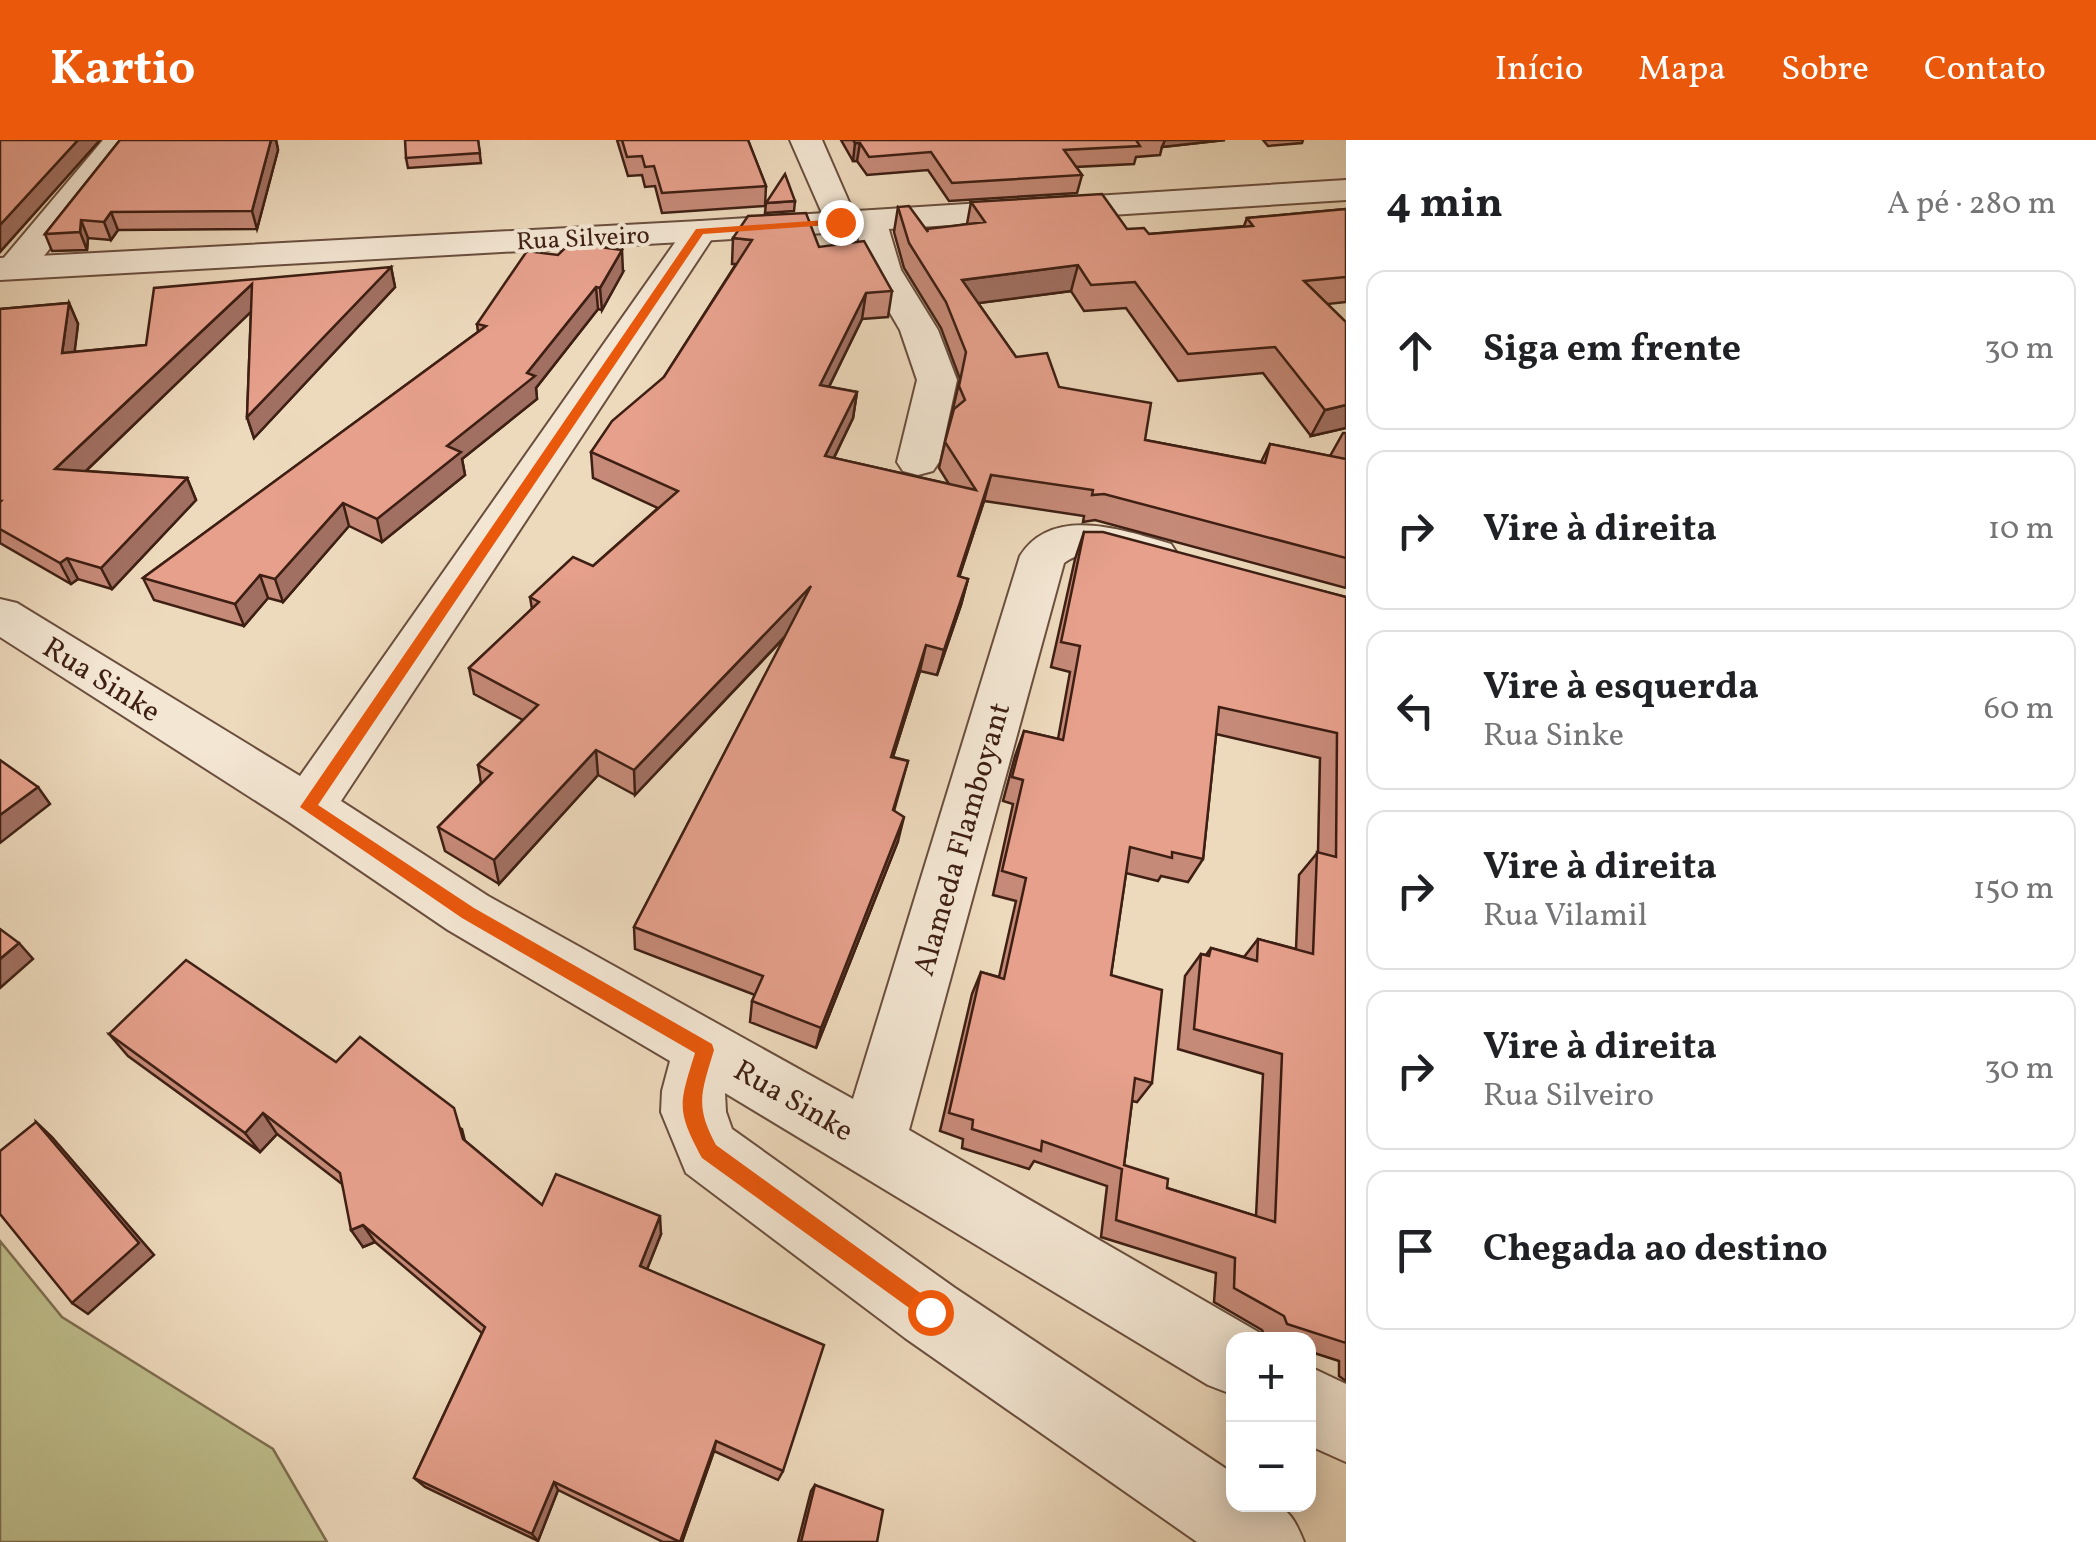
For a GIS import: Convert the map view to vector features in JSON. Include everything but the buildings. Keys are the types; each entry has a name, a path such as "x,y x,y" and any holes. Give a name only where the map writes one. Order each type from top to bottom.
{"street":[{"path":"8,268 120,140"},
{"path":"806,140 919,330 937,380 918,462"},
{"name":"Rua Silveiro","path":"8,268 700,231 1346,190"},
{"path":"308,807 700,231"},
{"name":"Alameda Flamboyant","path":"872,1144 1044,556 1061,541 1094,539 1202,568"},
{"name":"Rua Sinke","path":"0,615 308,807 468,913 872,1144 1226,1354"},
{"path":"705,1050 690,1096 692,1120 709,1151 930,1312 1265,1542"},
{"path":"1316,1408 1346,1426"}],"green space":[{"path":"0,1241 62,1317 273,1449 327,1542 0,1542"}],"route":[{"path":"840,222 700,231 308,807 468,913 705,1050 690,1096 692,1120 709,1151 930,1312"}]}
